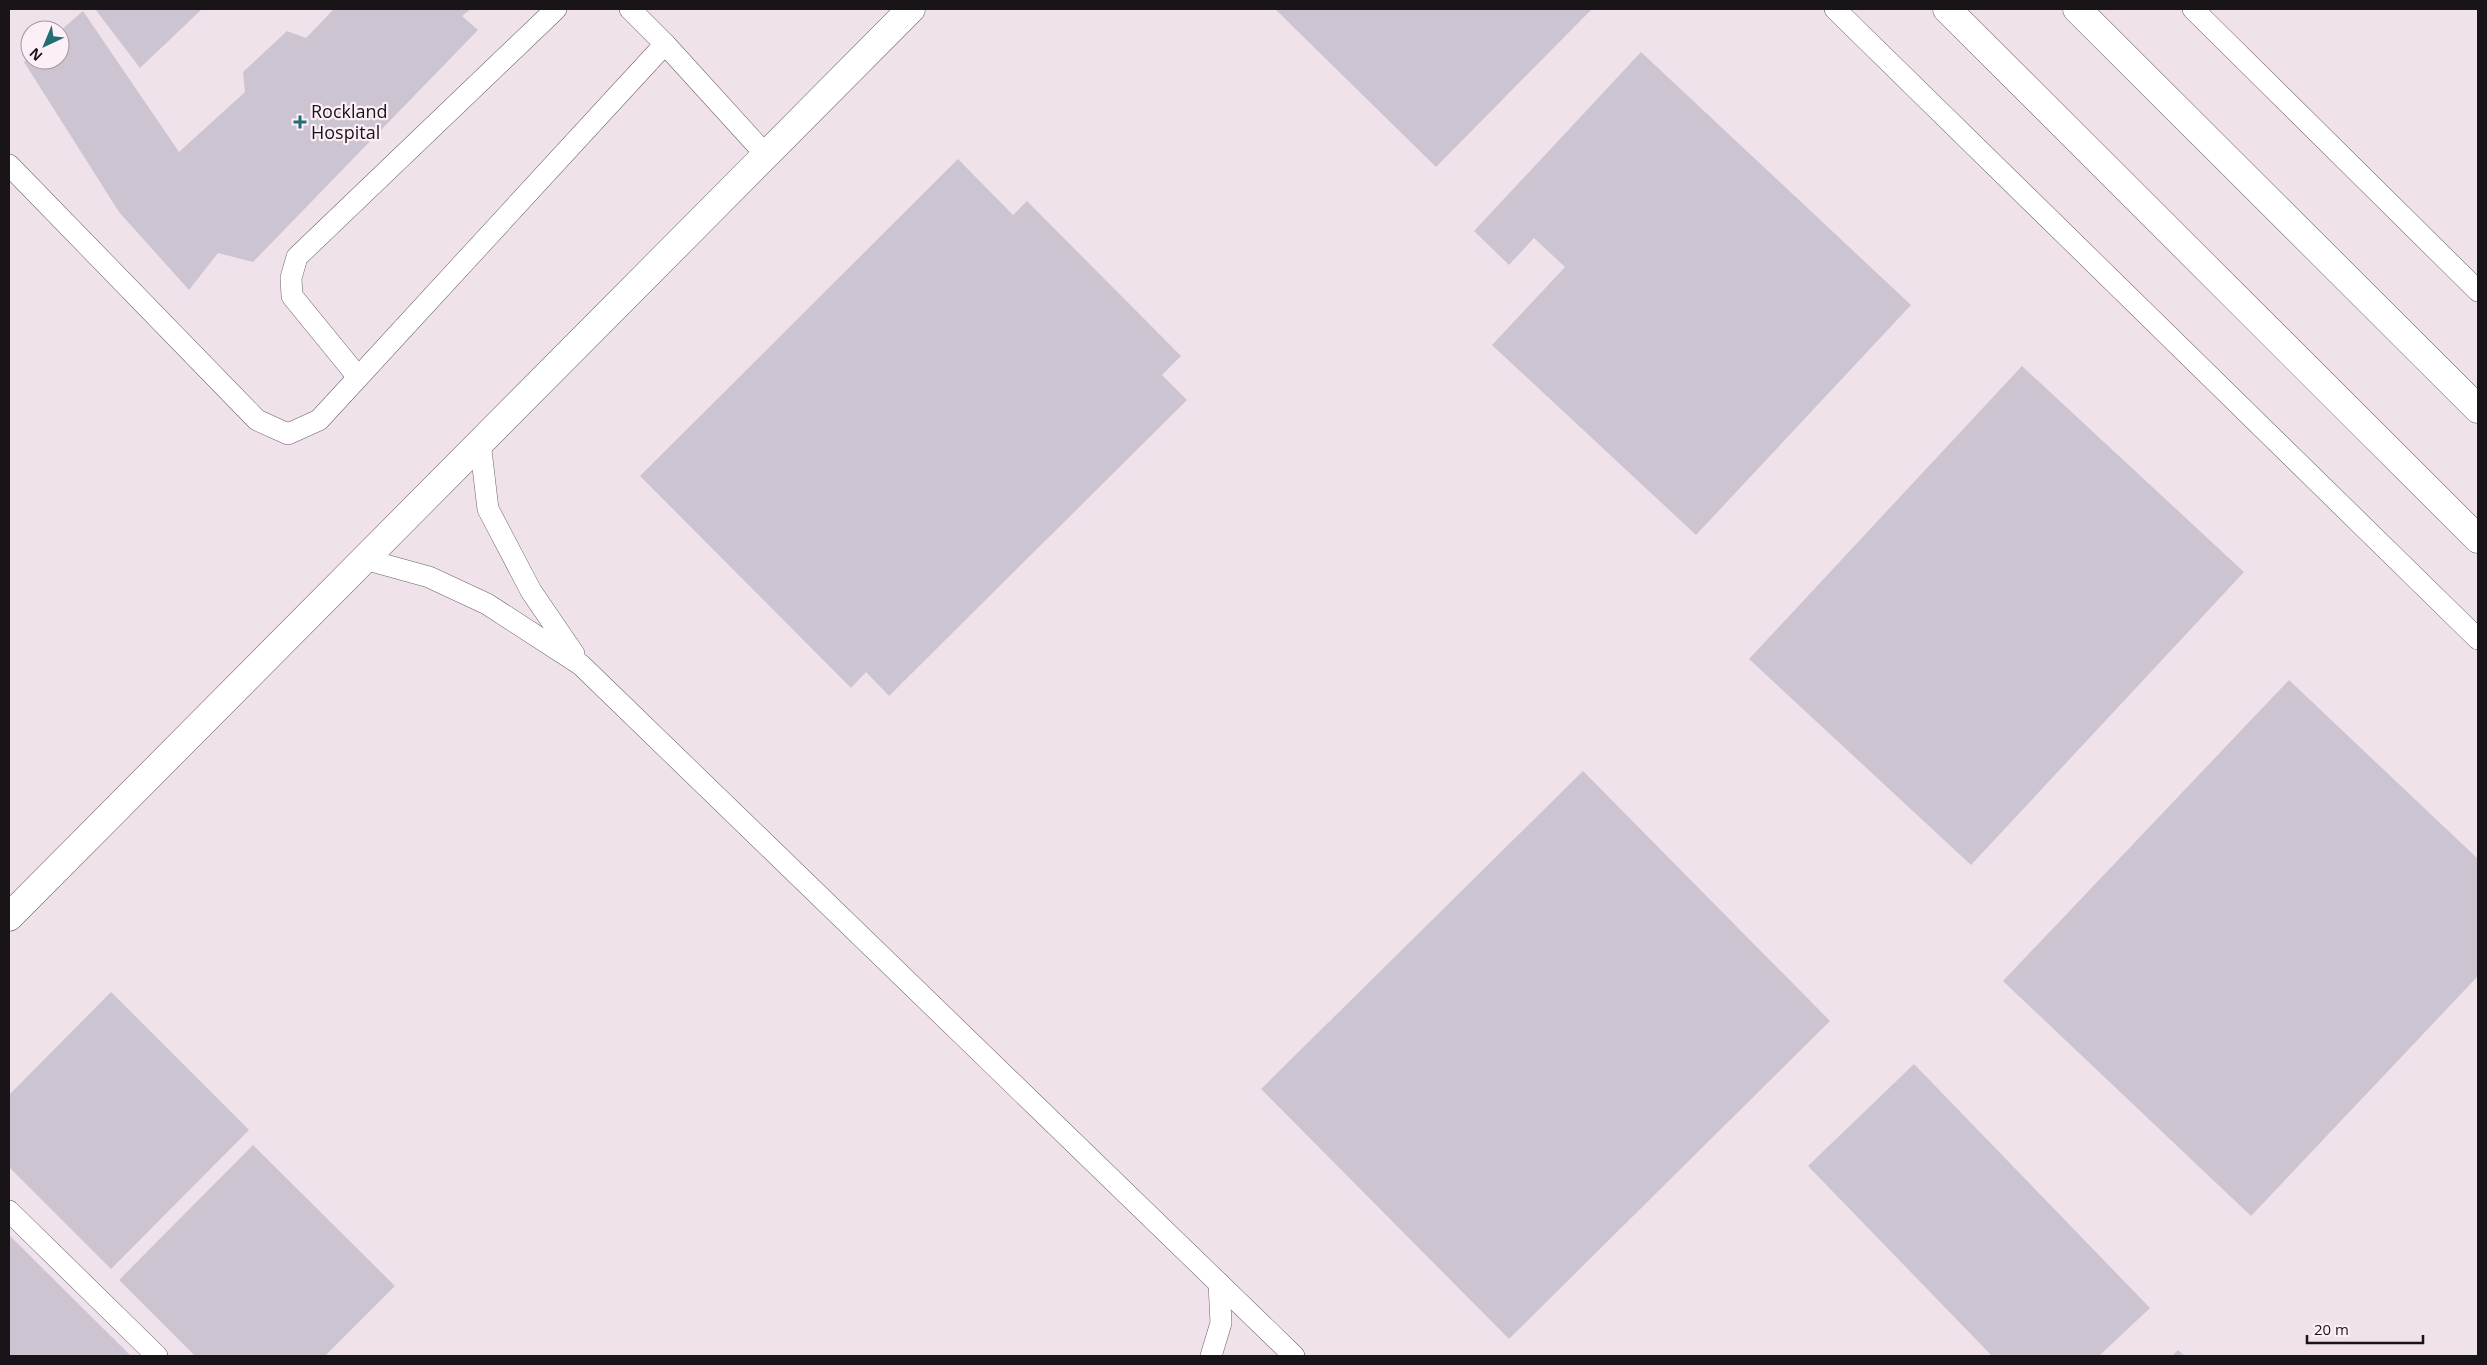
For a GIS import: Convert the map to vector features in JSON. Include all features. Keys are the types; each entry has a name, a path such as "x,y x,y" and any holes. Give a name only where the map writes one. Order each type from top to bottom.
{"street":[{"path":"9,917 911,9"},
{"path":"1947,9 2478,539"},
{"path":"2077,9 2478,409"}],"lane":[{"path":"358,377 292,296 291,278 297,258 556,9"},
{"path":"630,9 766,155"},
{"path":"1835,9 2478,639"},
{"path":"2193,9 2478,291"},
{"path":"9,165 257,420 288,434 319,420 664,44"},
{"path":"480,442 488,509 531,591 581,664 1294,1356"},
{"path":"364,559 429,577 487,604 581,664"},
{"path":"9,1212 157,1356"},
{"path":"1211,1356 1221,1323 1219,1283"}],"building":[{"path":"95,9 202,9 140,68"},
{"name":"Rockland Hospital","path":"334,9 471,9 462,16 478,30 253,262 218,253 189,290 119,212 29,70 70,70 70,22 83,11 179,152 245,92 243,72 287,31 306,38"},
{"path":"1275,9 1592,9 1436,167"},
{"path":"1641,52 1911,305 1696,535 1492,345 1565,267 1534,238 1509,265 1474,231"},
{"path":"958,159 1013,215 1027,201 1181,356 1162,375 1187,400 889,696 866,672 851,688 640,476"},
{"path":"2022,366 2244,572 1971,865 1749,659"},
{"path":"2289,680 2478,859 2478,976 2251,1216 2003,981"},
{"path":"1583,771 1830,1021 1509,1339 1261,1089"},
{"path":"111,992 249,1130 111,1269 9,1167 9,1095"},
{"path":"1914,1064 2150,1308 2099,1356 1992,1356 1808,1166"},
{"path":"253,1145 395,1286 325,1356 195,1356 119,1280"},
{"path":"9,1235 131,1356 9,1356"},
{"path":"2178,1350 2185,1356 2172,1356"}],"place":[{"name":"Rockland Hospital","path":"300,122"}]}
